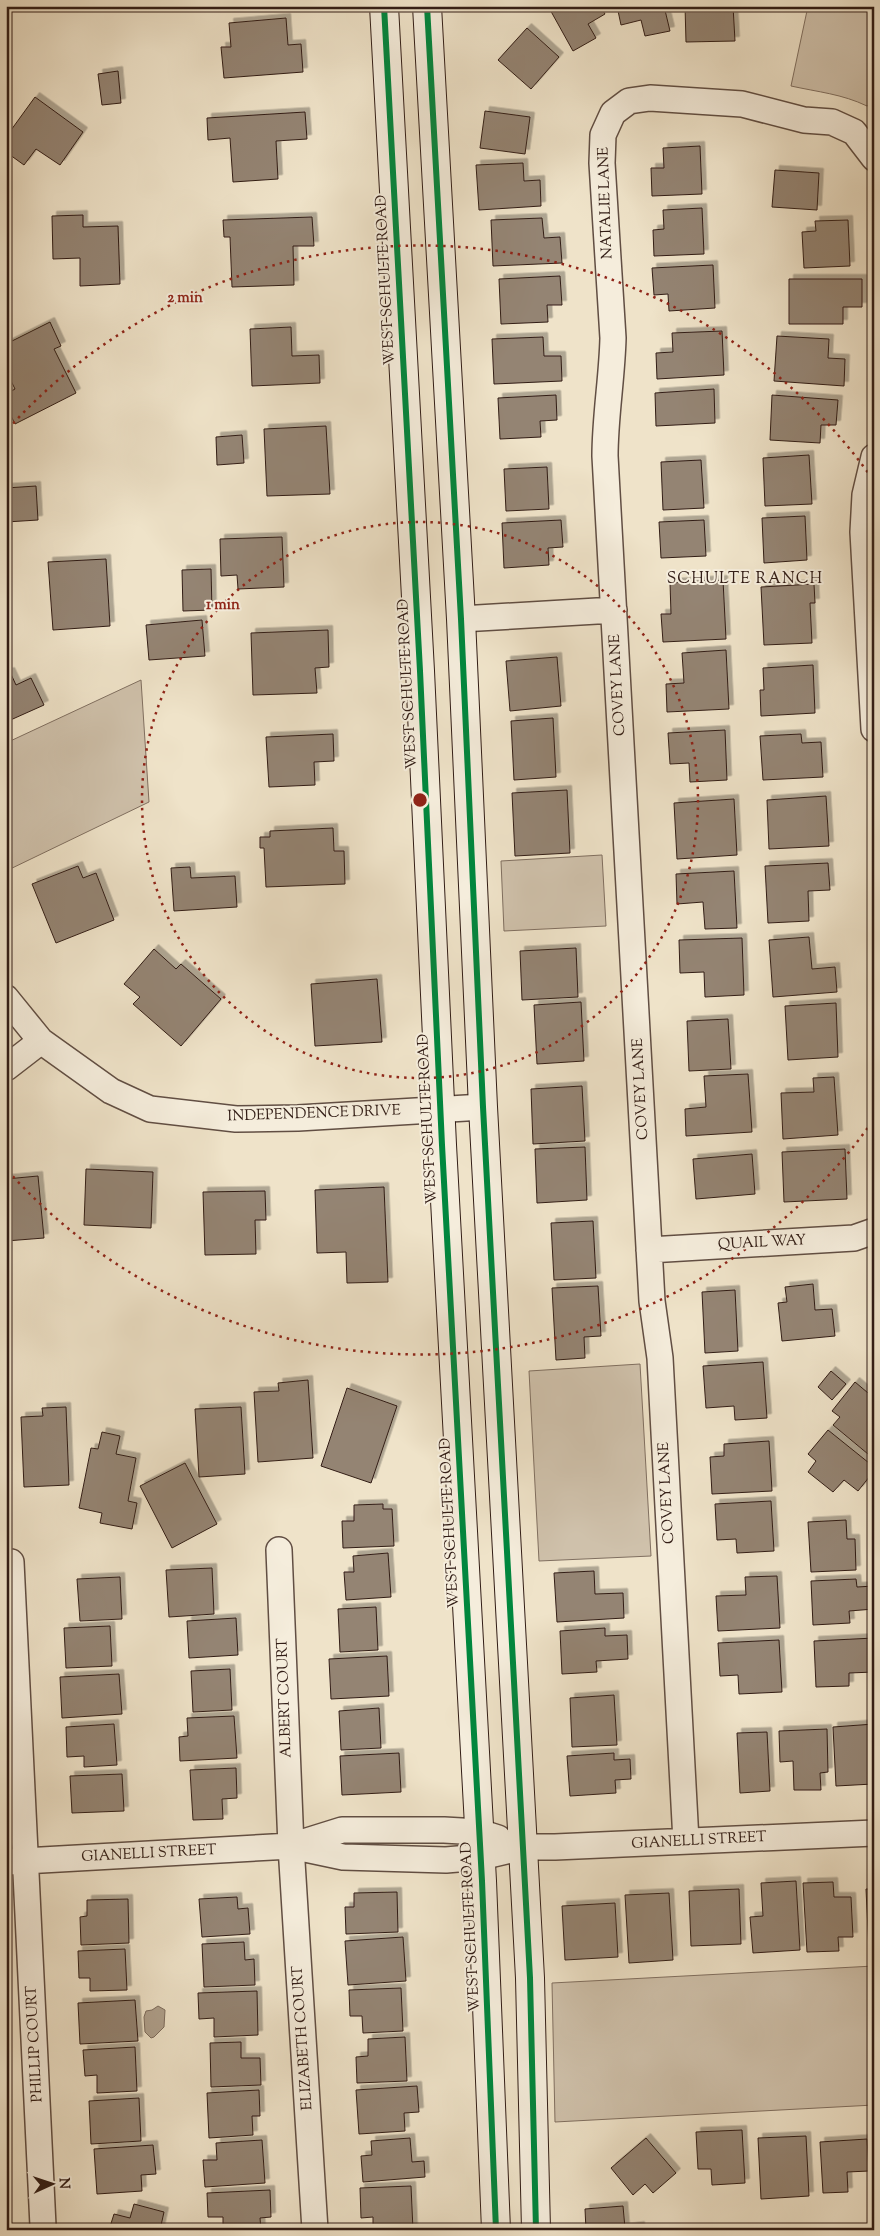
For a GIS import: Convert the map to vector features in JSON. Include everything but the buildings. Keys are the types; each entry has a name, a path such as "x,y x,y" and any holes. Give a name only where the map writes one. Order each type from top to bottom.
{"main road":[{"name":"WEST SCHULTE ROAD","path":"384,6 420,671 440,1109 480,1845 496,2230"},
{"path":"427,6 461,619 483,1107 530,1978 536,2230"}],"street":[{"name":"NATALIE LANE","path":"613,338 602,163 603,135 613,113 629,101 650,98 710,100 742,104 804,120 832,122 854,132 874,158"},
{"name":"COVEY LANE","path":"613,338 605,421 605,456 649,1250 652,1301 660,1358 686,1841"},
{"path":"874,458 865,495 863,532 870,597 874,729"},
{"path":"461,619 614,610"},
{"name":"INDEPENDENCE DRIVE","path":"6,998 41,1041 111,1091 150,1109 236,1119 298,1118 483,1107"},
{"path":"6,1068 41,1041"},
{"name":"QUAIL WAY","path":"649,1250 854,1238 874,1231"},
{"name":"ALBERT COURT","path":"279,1550 291,1846"},
{"name":"PHILLIP COURT","path":"11,1562 16,1862 43,2226"},
{"name":"GIANELLI STREET","path":"16,1862 291,1846 342,1830 444,1830 480,1845 554,1848 874,1832"},
{"name":"ELIZABETH COURT","path":"291,1846 315,2230"}],"shaded area":[{"path":"808,6 874,6 874,103 867,106 839,96 791,86"},
{"path":"141,680 149,802 6,871 6,743"},
{"path":"602,855 606,926 504,931 501,861"},
{"path":"640,1364 651,1556 539,1561 529,1371"},
{"path":"874,1966 874,2105 555,2122 552,1983"},
{"path":"158,2006 165,2010 164,2027 151,2038 145,2032 144,2017 146,2011"}],"cycle path":[{"path":"384,6 420,671 442,1145 482,1881 496,2230"},
{"path":"427,6 461,619 483,1107 530,1978 536,2230"}],"district":[{"name":"SCHULTE RANCH","path":"745,579"}]}
